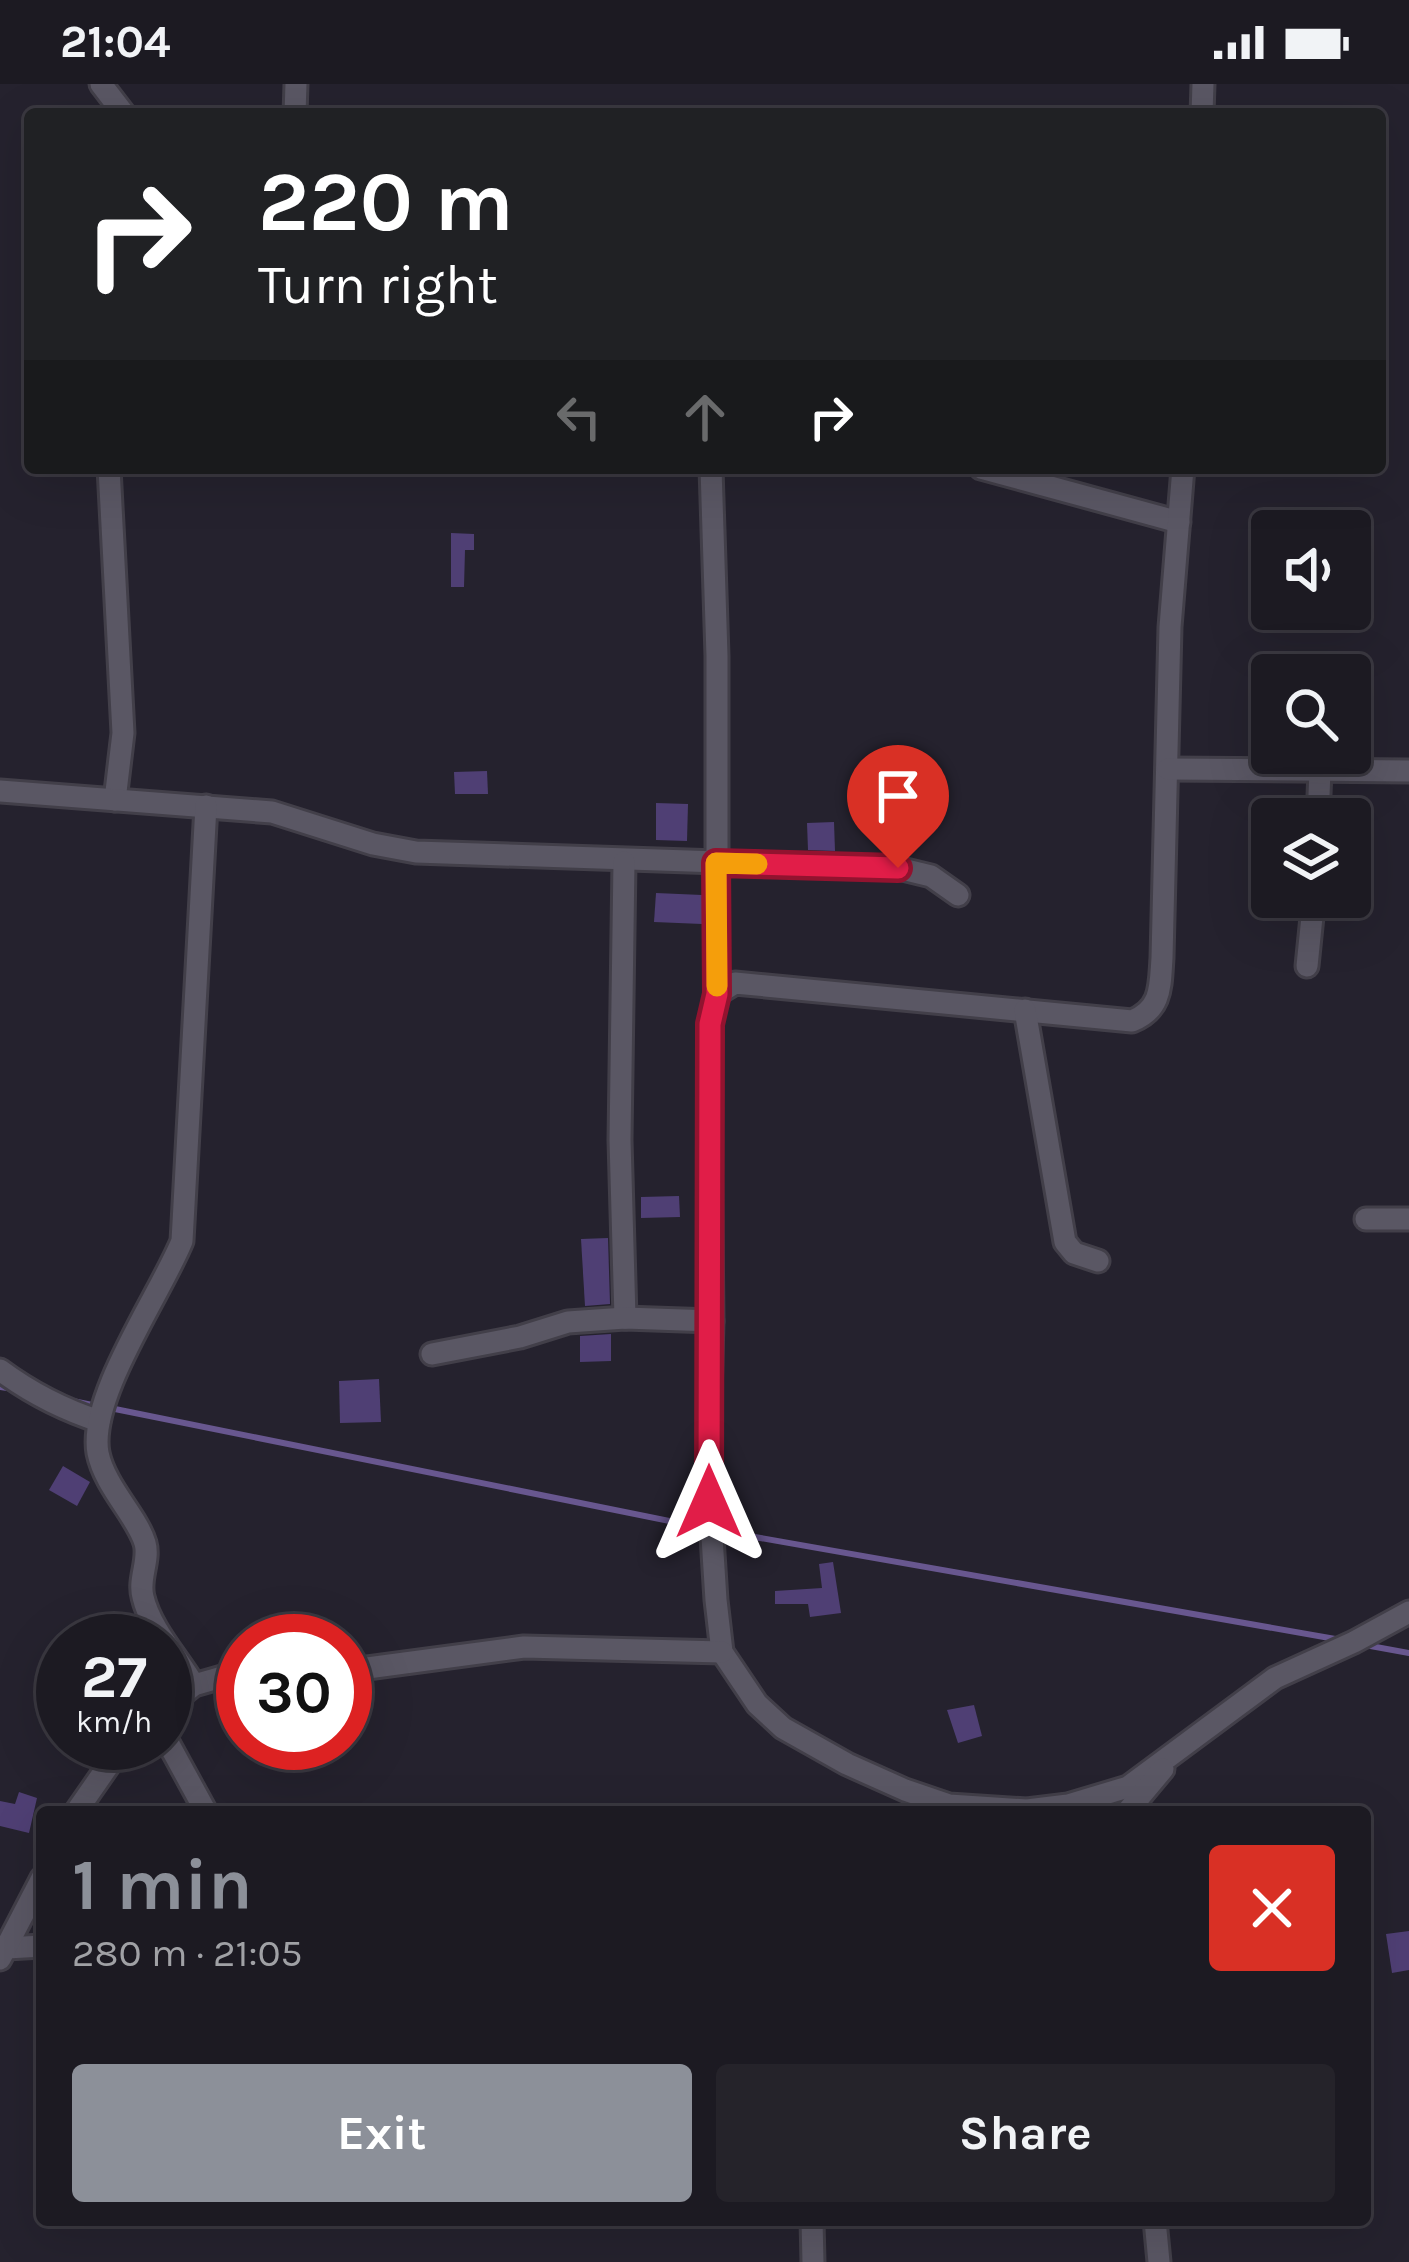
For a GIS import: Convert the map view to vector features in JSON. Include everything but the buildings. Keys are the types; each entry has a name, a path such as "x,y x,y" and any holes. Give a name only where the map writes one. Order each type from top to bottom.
{"street":[{"path":"100,84 119,108"},
{"path":"109,474 123,733 115,800"},
{"path":"711,474 717,656 717,994 710,1024 708,1474 722,1652 757,1704 784,1728 905,1790 949,1804 975,1806"},
{"path":"1003,474 1179,522"},
{"path":"717,994 735,983 1132,1021 1153,1008 1159,998 1161,973 1171,627 1183,474"},
{"path":"1168,769 1251,770"},
{"path":"1371,771 1409,771"},
{"path":"0,791 296,817 373,844 416,852 898,868 931,876 958,895"},
{"path":"206,806 182,1241 99,1420 98,1454 146,1544 143,1598 194,1685 216,1679"},
{"path":"624,862 620,1140 625,1318"},
{"path":"1307,966 1312,918"},
{"path":"1024,1010 1065,1242 1074,1253 1098,1261"},
{"path":"1366,1220 1409,1219"},
{"path":"432,1354 520,1337 568,1322 625,1318 712,1321"},
{"path":"0,1370 30,1392 99,1420"},
{"path":"1060,1806 1128,1786 1275,1678 1409,1612"},
{"path":"372,1667 524,1647 722,1652"},
{"path":"1133,1806 1177,1749"},
{"path":"80,1806 105,1770"},
{"path":"183,1770 203,1806"},
{"path":"4,1953 36,1890"},
{"path":"4,1953 36,1947"},
{"path":"812,2226 813,2262"},
{"path":"1156,2226 1159,2262"}],"waterway":[{"path":"0,1387 14,1389"},
{"path":"68,1400 97,1406"},
{"path":"110,1408 709,1529 1341,1640"},
{"path":"1365,1645 1409,1653"}],"slow traffic":[{"path":"717,986 716,863 757,864"}],"route":[{"path":"709,1502 710,1024 717,994 716,863 898,868"}]}
